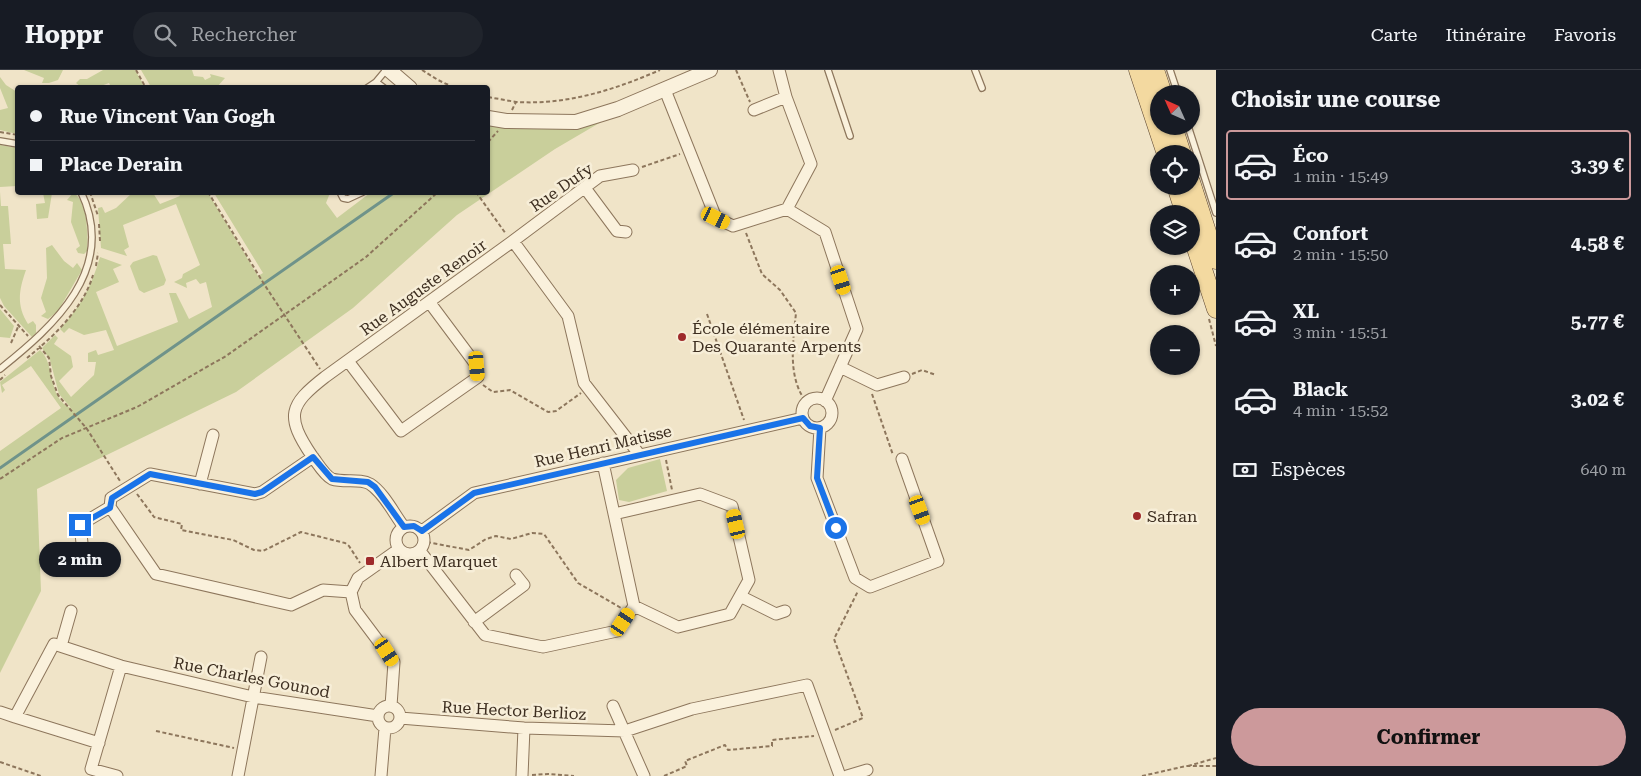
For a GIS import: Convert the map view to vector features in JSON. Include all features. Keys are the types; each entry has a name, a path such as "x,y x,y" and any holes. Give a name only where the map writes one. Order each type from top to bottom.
{"main road":[{"path":"1138,70 1163,145"},
{"path":"1155,70 1160,85"},
{"path":"1195,195 1216,260"},
{"path":"1198,255 1216,309"}],"street":[{"path":"388,70 406,85"},
{"path":"490,118 506,121 576,122 618,109 710,70"},
{"path":"665,90 716,218 733,226 787,209 811,164 786,97 779,70"},
{"path":"754,110 786,97"},
{"name":"Rue Dufy","path":"512,242 600,176 633,170"},
{"path":"585,188 617,231 626,232"},
{"path":"787,209 825,232 857,329 825,401"},
{"path":"512,242 568,316 584,383 639,454"},
{"name":"Rue Auguste Renoir","path":"404,527 375,487 368,482 332,479 313,457 296,431 295,408 302,395 325,377 512,242"},
{"path":"348,361 400,430 478,377 477,366 430,303"},
{"path":"840,367 877,385 904,377"},
{"path":"816,399 825,401 832,410 830,422 820,428 810,426 803,418 802,412 807,403 816,399"},
{"name":"Rue Henri Matisse","path":"422,541 474,493 663,448 803,418"},
{"path":"820,428 817,478 855,578 870,587 938,561 902,459"},
{"path":"200,484 212,435"},
{"path":"313,457 262,492 255,494 150,474 112,498 110,508 156,574 291,605 323,590 351,592"},
{"path":"422,541 409,554 399,549 396,537 404,527 414,526 474,622 485,635 543,647 617,631 631,610 603,463"},
{"path":"614,514 700,494 732,506 749,580 730,614 678,627 631,610"},
{"path":"82,543 80,525 110,508"},
{"path":"391,706 394,662 355,610 351,592 358,578 399,549"},
{"path":"474,622 524,585 516,574"},
{"path":"740,596 776,614 785,611"},
{"path":"15,717 54,644 60,646 72,611"},
{"name":"Rue Charles Gounod","path":"60,646 120,666 253,697 378,716"},
{"path":"238,776 261,657"},
{"path":"117,776 91,769 120,666"},
{"name":"Rue Hector Berlioz","path":"400,718 524,728 625,732 692,709 807,685 840,776"},
{"path":"391,706 400,712 400,718 395,726 385,728 381,725 378,716 382,708 391,706"},
{"path":"613,706 644,776"},
{"path":"0,712 99,744"},
{"path":"381,776 385,728"},
{"path":"522,776 524,728"},
{"path":"847,776 867,770"}],"lane":[{"path":"372,85 388,70"},
{"path":"828,70 850,136"},
{"path":"975,70 982,88"},
{"path":"1170,70 1175,85"},
{"path":"376,82 380,85"},
{"path":"1191,135 1216,213"},
{"path":"0,142 15,144"},
{"path":"0,369 49,326 69,302 89,262 91,228 87,207 82,195"},
{"path":"342,195 343,198 348,199 357,195"}],"path":[{"path":"136,70 144,85"},
{"path":"422,70 449,85"},
{"path":"490,97 516,102 570,100 626,85 660,70"},
{"path":"736,70 754,110"},
{"path":"506,121 516,102"},
{"path":"0,132 15,134"},
{"path":"633,170 689,151"},
{"path":"210,195 284,316 325,377"},
{"path":"0,480 62,438 124,413 182,383 226,356 366,257 435,195"},
{"path":"478,195 512,242"},
{"path":"742,223 762,274 780,290 796,313 791,348 797,387 807,403"},
{"path":"0,305 49,358 51,376 58,394 154,517 182,524 181,530 233,540 254,550 263,551 295,533 307,534 349,546 366,571"},
{"path":"707,314 740,415 749,429"},
{"path":"11,343 18,326"},
{"path":"904,377 922,370 936,375"},
{"path":"478,377 483,386 492,392 510,390 548,412 556,412 588,388"},
{"path":"867,380 892,454 902,459"},
{"path":"663,448 675,500"},
{"path":"422,541 469,550 486,539 496,536 511,540 532,533 544,534 578,583 631,610"},
{"path":"664,776 687,766 685,761 725,745 728,750 772,746 772,740 799,739 825,734 863,718 834,639 863,582"},
{"path":"156,730 243,750"},
{"path":"1142,776 1216,758"},
{"path":"0,762 41,776"},
{"path":"1186,766 1216,766"},
{"path":"527,776 548,774 574,776"}],"green space":[{"path":"24,70 63,70 58,80 42,83 44,78"},
{"path":"103,70 135,70 144,85 110,85 109,83 104,85 78,85 76,83 80,79 87,79"},
{"path":"141,70 192,70 194,76 203,77 205,80 211,77 210,74 225,78 219,85 150,85"},
{"path":"0,77 6,85 15,91 15,134 0,130 0,110 8,108 0,88"},
{"path":"613,115 555,149 490,193 490,123"},
{"path":"0,145 15,148 15,186 0,187"},
{"path":"0,192 1,206 8,206 11,244 3,244 5,269 26,270 20,291 20,304 28,324 33,321 36,325 36,333 32,337 4,306 0,298"},
{"path":"43,195 52,195 48,218 37,219 36,204 45,203"},
{"path":"71,195 76,195 82,203 86,219 87,237 87,251 84,254 78,253 76,249 80,246 71,222 73,202 67,200"},
{"path":"130,195 154,195 160,204 179,195 209,195 258,276 263,273 215,195 329,195 326,203 337,218 367,195 487,195 457,215 353,308 236,392 37,489 41,591 0,673 0,451 61,408 31,366 2,385 5,390 2,393 0,382 40,350 45,356 58,397 71,408 59,394 50,360 42,348 55,335 58,338 54,344 71,356 73,367 59,381 71,397 94,375 96,362 88,362 88,353 96,350 98,355 114,350 106,330 84,335 69,328 64,333 60,329 74,313 84,296 100,257 122,265 113,269 119,282 96,292 117,346 178,322 169,293 176,293 189,319 212,307 206,282 200,284 196,279 186,283 187,288 174,282 182,278 183,274 200,265 176,204 123,225 129,247 124,250 127,256 101,248 98,208 102,207 105,213 116,208"},
{"path":"52,245 64,261 73,268 77,263 82,270 58,311 48,319 41,316 46,312 41,298 47,278 46,248"},
{"path":"153,255 157,256 166,280 164,285 144,293 139,290 130,266 133,262"},
{"path":"0,309 14,326 10,338 0,337"},
{"path":"660,459 667,491 629,502 619,500 616,480 628,468"}],"waterway":[{"path":"0,468 391,195"}],"place":[{"name":"École élémentaire Des Quarante Arpents","path":"682,337"},
{"name":"Safran","path":"1137,516"},
{"name":"Albert Marquet","path":"370,561"}],"route":[{"path":"80,525 110,508 112,498 150,474 255,494 262,492 313,457 332,479 368,482 375,487 404,527 414,526 422,531 474,493 803,418 805,423 810,426 820,428 817,478 836,528"}]}
